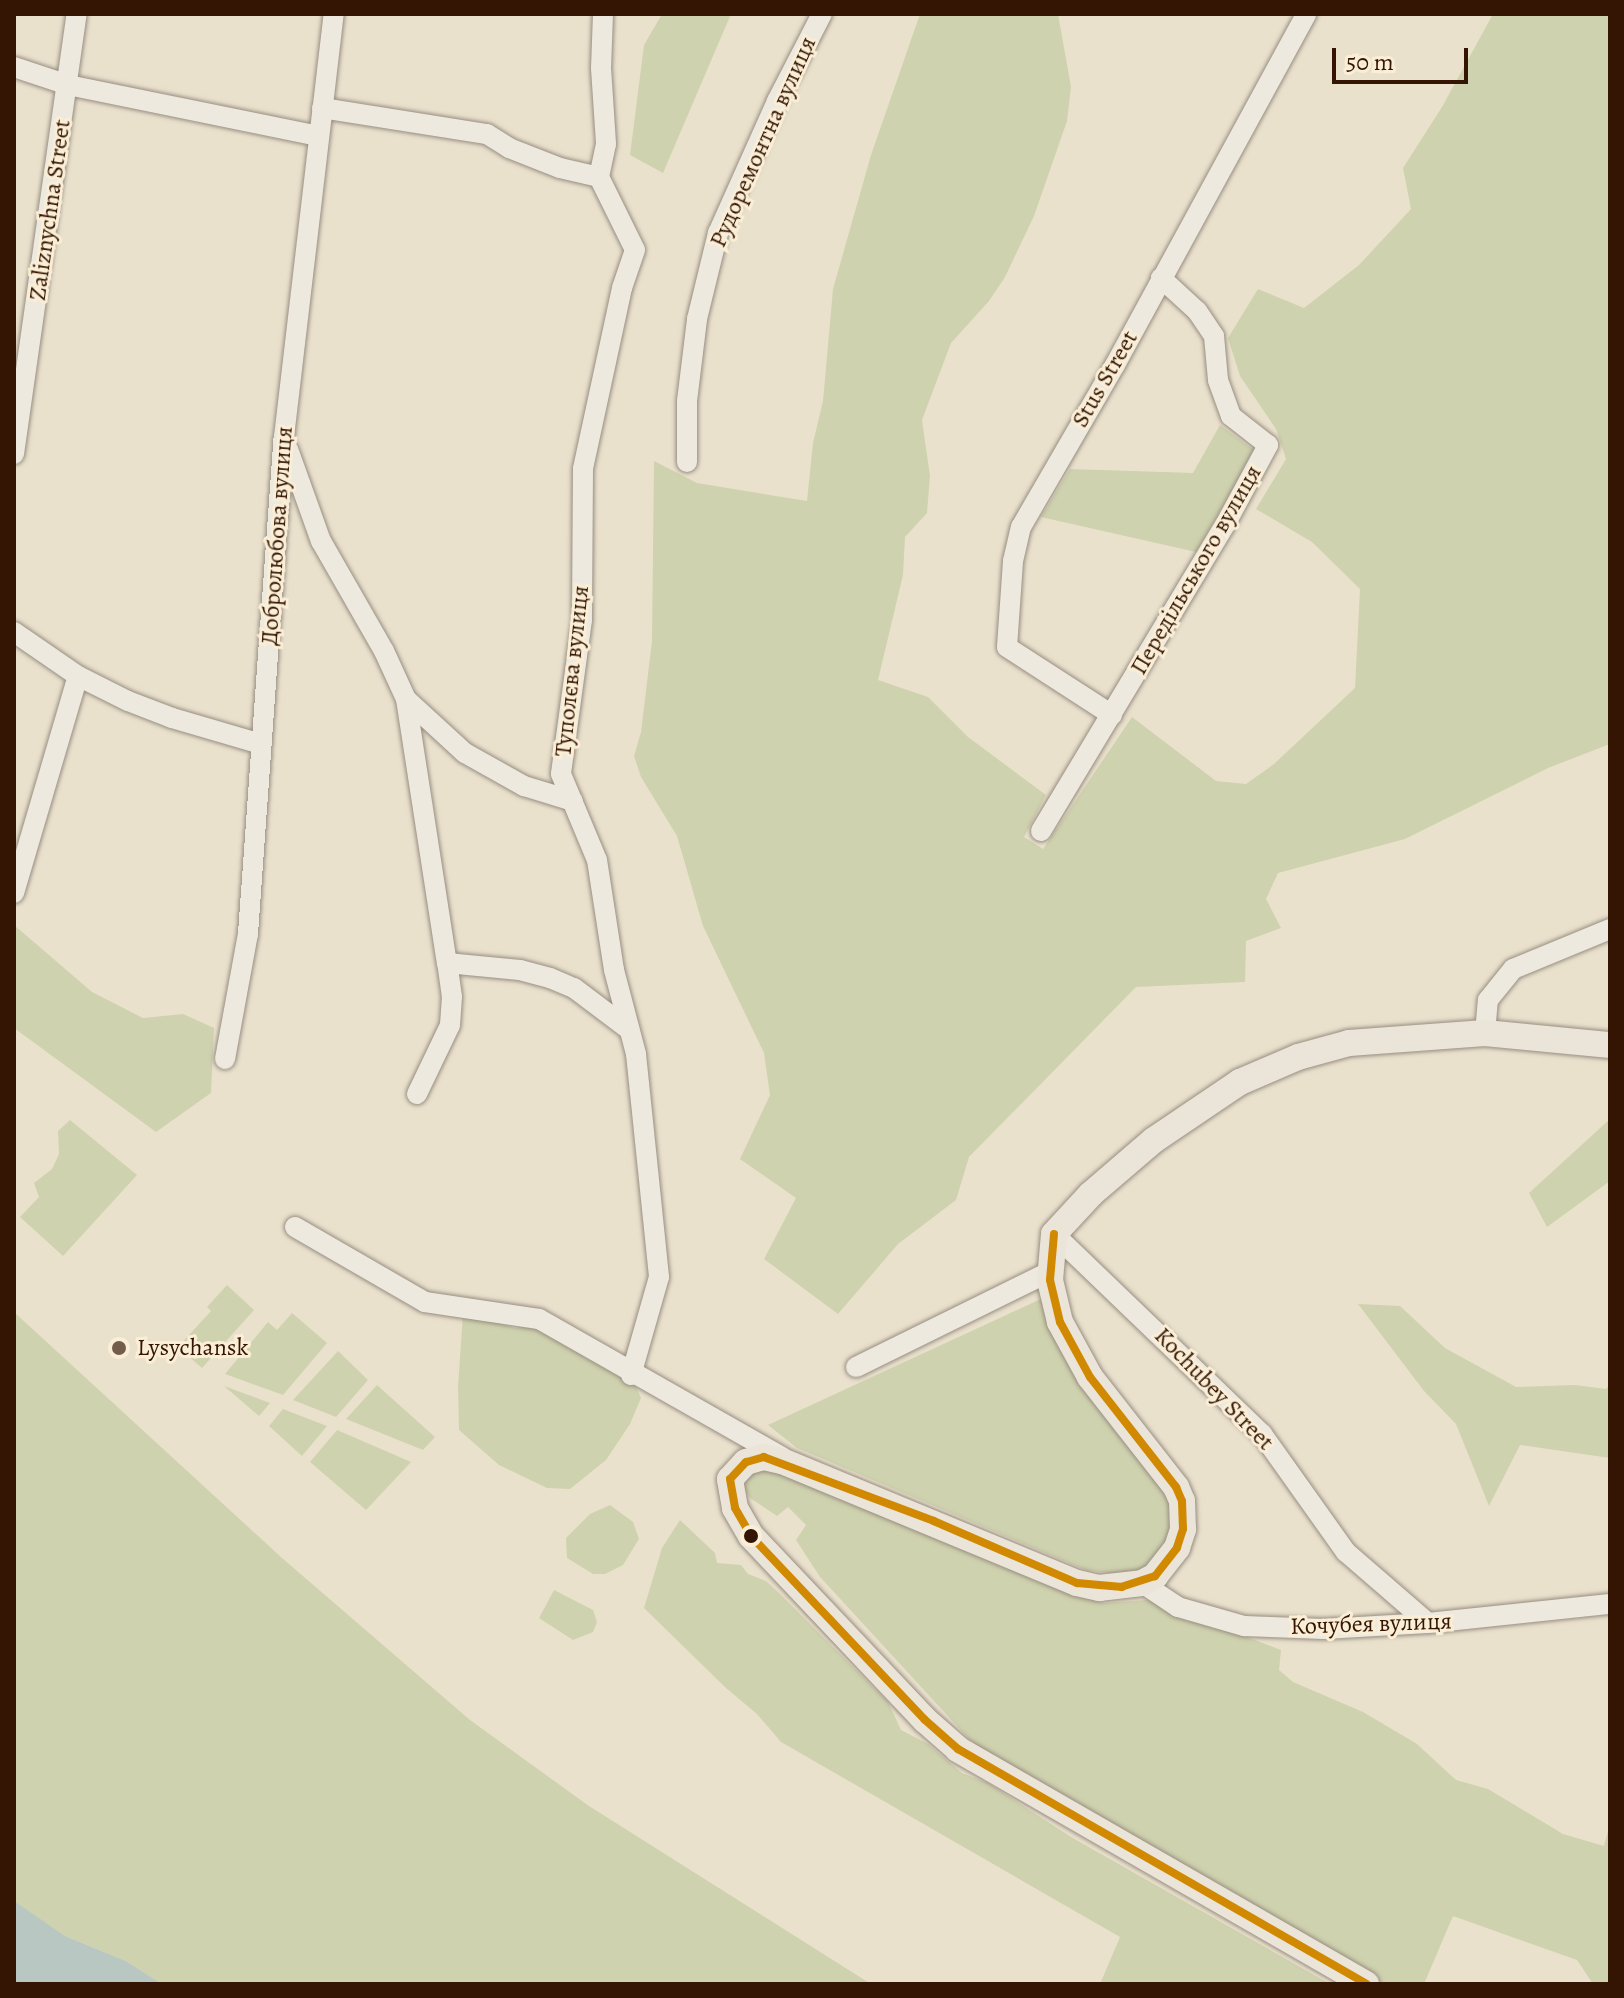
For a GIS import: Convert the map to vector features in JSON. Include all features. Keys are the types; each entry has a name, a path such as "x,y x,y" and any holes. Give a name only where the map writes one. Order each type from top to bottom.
{"main road":[{"path":"1366,1984 958,1749 925,1720 751,1536 735,1508 730,1479 746,1462 764,1457 806,1470 1077,1583 1099,1588 1142,1583 1155,1576 1177,1548 1183,1529 1182,1501 1176,1487 1090,1377 1060,1322 1051,1271 1054,1234 1091,1194 1154,1140 1240,1082 1298,1057 1349,1043 1485,1033 1610,1045"}],"street":[{"name":"Zaliznychna Street","path":"14,454 77,14"},
{"name":"Добролюбова вулиця","path":"225,1059 248,934 284,437 334,14"},
{"path":"322,108 487,134 509,148 560,168 599,177 606,144 601,68 603,14"},
{"name":"Рудоремонтна вулиця","path":"687,462 687,401 697,319 718,233 777,101 822,14"},
{"name":"Stus Street","path":"1112,715 1007,647 1013,561 1021,527 1306,14"},
{"path":"14,67 68,85 318,136"},
{"name":"Туполєва вулиця","path":"599,177 635,250 622,288 583,469 582,620 561,774 597,860 614,970 636,1054 659,1277 631,1375"},
{"name":"Передільського вулиця","path":"1041,831 1225,525 1268,445 1231,416 1218,380 1214,336 1197,311 1161,278"},
{"path":"284,437 321,541 384,651 406,699 452,997 450,1025 417,1094"},
{"path":"14,632 78,676 172,718 261,744"},
{"path":"14,893 78,676"},
{"path":"406,699 465,753 524,786 573,801"},
{"path":"1485,1033 1488,1000 1513,969 1610,929"},
{"path":"447,963 520,970 550,978 574,988 627,1028"},
{"path":"295,1227 425,1302 539,1319 631,1375 806,1470"},
{"name":"Kochubey Street","path":"1054,1234 1262,1434 1346,1552 1428,1623"},
{"path":"856,1367 1051,1271"},
{"name":"Кочубея вулиця","path":"1142,1583 1178,1607 1244,1626 1324,1629 1428,1623 1610,1604"}],"green space":[{"path":"662,14 731,14 663,173 630,155 644,45"},
{"path":"920,14 1058,14 1071,87 1067,121 1034,216 1005,277 989,301 951,343 922,420 930,476 927,513 905,537 903,575 878,680 928,697 968,737 1046,795 1024,837 1043,849 1132,717 1216,781 1246,784 1274,764 1355,688 1360,589 1312,542 1256,509 1286,459 1276,429 1240,376 1228,338 1258,289 1304,308 1359,265 1411,209 1403,168 1442,107 1493,14 1610,14 1610,744 1548,768 1405,839 1278,873 1266,899 1281,928 1246,941 1245,982 1136,987 969,1157 956,1200 898,1244 838,1314 764,1259 796,1198 740,1159 770,1095 764,1053 703,926 677,836 641,777 634,756 641,732 652,641 654,461 697,483 807,501 813,443 823,401 833,289 871,155"},
{"path":"1220,425 1255,451 1196,552 1041,517 1070,469 1193,473"},
{"path":"14,925 92,992 143,1018 183,1014 214,1028 211,1093 156,1132 14,1028"},
{"path":"1610,1119 1610,1181 1547,1227 1529,1193"},
{"path":"70,1120 137,1175 63,1256 20,1217 39,1197 34,1183 52,1169 59,1154 58,1131"},
{"path":"227,1285 254,1310 202,1368 178,1347 211,1311 207,1307"},
{"path":"1045,1297 1168,1493 1175,1518 1165,1547 1141,1572 1116,1574 1086,1570 797,1448 768,1425"},
{"path":"1358,1304 1400,1306 1445,1348 1516,1387 1575,1385 1606,1389 1610,1385 1610,1458 1520,1445 1489,1506 1456,1424 1424,1391"},
{"path":"14,1312 282,1558 470,1720 589,1806 871,1984 162,1984 126,1961 65,1936 21,1907 14,1901"},
{"path":"292,1313 327,1343 283,1395 225,1374 268,1322 277,1330"},
{"path":"463,1313 515,1328 539,1325 636,1387 641,1398 630,1424 606,1460 570,1489 547,1488 499,1465 459,1430 458,1387"},
{"path":"338,1351 368,1380 336,1417 293,1400"},
{"path":"377,1385 435,1437 423,1450 346,1419"},
{"path":"224,1386 270,1403 259,1416"},
{"path":"283,1409 327,1426 302,1456 269,1426"},
{"path":"337,1430 411,1462 366,1510 310,1462"},
{"path":"767,1467 1081,1596 1104,1603 1148,1600 1281,1650 1279,1670 1293,1682 1363,1712 1417,1744 1456,1780 1488,1789 1563,1834 1604,1846 1610,1823 1610,1984 1593,1984 1577,1960 1453,1916 1424,1984 1384,1984 1009,1770 969,1739 820,1577 796,1540 806,1525 788,1507 777,1516 750,1498 744,1489 746,1479 754,1471"},
{"path":"610,1505 633,1522 639,1539 623,1565 605,1574 593,1574 567,1558 566,1538 590,1514"},
{"path":"680,1520 715,1553 717,1563 741,1565 748,1574 766,1581 780,1594 888,1702 901,1730 928,1744 962,1773 988,1783 1071,1837 1330,1984 1100,1984 1120,1937 781,1742 757,1714 644,1608 662,1548"},
{"path":"554,1590 593,1610 597,1622 593,1632 573,1640 539,1618"}],"shaded area":[{"path":"14,1901 65,1936 126,1961 162,1984 14,1984"}],"transit line":[{"path":"1054,1234 1050,1280 1060,1322 1090,1377 1176,1487 1182,1501 1183,1529 1177,1548 1155,1576 1122,1587 1077,1583 934,1521 764,1457 746,1462 730,1479 735,1508 751,1536 925,1720 958,1749 1366,1984"}],"place":[{"name":"Lysychansk","path":"119,1348"}]}
